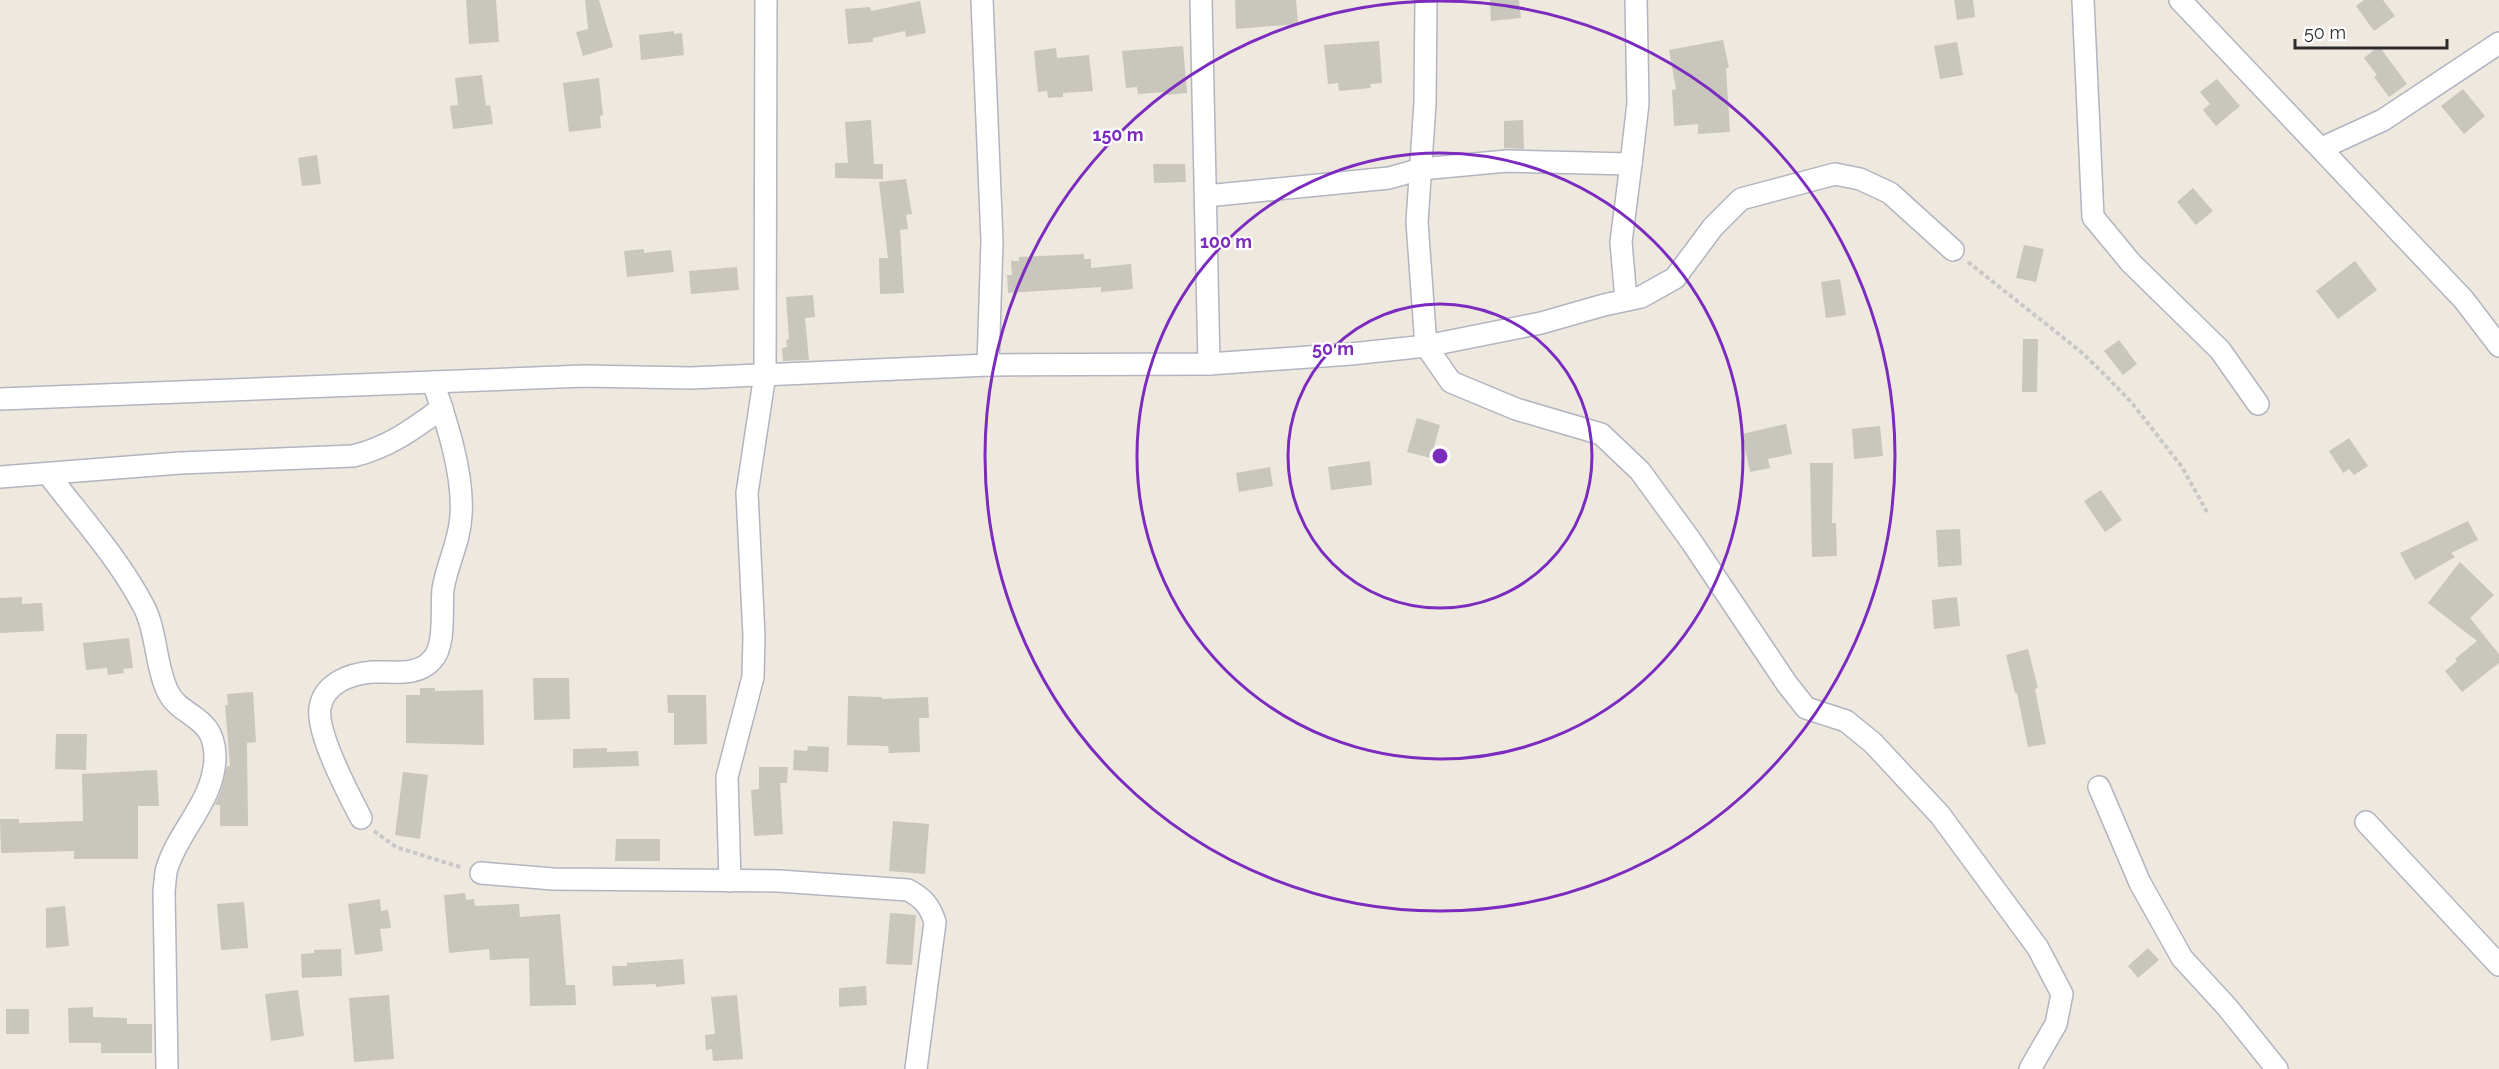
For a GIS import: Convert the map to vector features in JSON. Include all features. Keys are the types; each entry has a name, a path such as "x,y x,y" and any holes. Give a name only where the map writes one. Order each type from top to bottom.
{"street":[{"path":"730,881 727,777 753,677 754,636 747,493 765,374 766,0"},
{"path":"982,0 992,241 987,365"},
{"path":"1201,0 1209,364"},
{"path":"1425,0 1425,103 1417,222 1426,346 1451,382 1516,409 1601,434 1640,471 1806,708 1846,722 1873,743 1940,815 2038,948 2062,994 2056,1024 2030,1069"},
{"path":"1626,300 1621,242 1638,103 1636,0"},
{"path":"2083,0 2093,217 2131,263 2220,350 2258,404"},
{"path":"2180,0 2464,300 2499,346"},
{"path":"2322,148 2383,120 2499,43"},
{"path":"1206,196 1389,178 1421,169 1507,161 1631,164"},
{"path":"0,399 584,376 691,378 987,365 1209,364 1426,346 1541,323 1641,297 1675,278 1713,226 1741,199 1835,174 1860,179 1890,193 1953,250"},
{"path":"361,818 340,777 324,734 320,708 330,687 347,677 370,672 404,673 422,668 433,660 440,647 443,588 456,547 461,513 458,479 442,408 433,382"},
{"path":"0,477 180,463 353,456 378,450 406,434 442,408"},
{"path":"48,474 145,608 167,690 175,704 198,717 210,732 212,740 215,756 212,780 167,868 164,891 167,1069"},
{"path":"2100,787 2140,883 2182,958 2227,1007 2277,1069"},
{"path":"2366,822 2499,965"},
{"path":"481,873 553,879 779,881 908,890 921,896 931,908 935,921 916,1069"}],"path":[{"path":"1953,250 2029,313 2080,351 2104,374 2132,403 2182,467 2207,512"},
{"path":"361,818 376,834 396,847 481,873"}],"building":[{"path":"466,0 496,0 499,42 469,44"},
{"path":"585,0 599,0 613,47 583,56 576,32 588,29"},
{"path":"1235,0 1296,0 1298,24 1236,29"},
{"path":"1490,0 1519,0 1521,18 1491,21"},
{"path":"1954,0 1973,0 1975,17 1957,20"},
{"path":"2364,0 2383,0 2395,16 2374,31 2356,6"},
{"path":"920,1 926,33 906,37 905,31 873,38 873,42 848,44 845,9 870,7 871,11"},
{"path":"674,31 674,34 682,33 684,55 641,60 639,35"},
{"path":"1723,40 1729,68 1726,68 1730,132 1698,134 1698,124 1674,126 1672,90 1676,89 1669,50"},
{"path":"1379,41 1382,83 1370,84 1371,88 1339,91 1338,83 1328,84 1324,45"},
{"path":"1957,42 1963,75 1940,79 1934,46"},
{"path":"1183,46 1187,93 1138,94 1137,87 1126,88 1122,51"},
{"path":"2379,46 2407,84 2389,97 2374,77 2377,75 2364,58"},
{"path":"1056,48 1057,58 1089,55 1093,91 1063,93 1063,97 1048,98 1047,91 1038,92 1034,51"},
{"path":"482,75 486,106 490,105 493,124 453,129 450,106 458,105 455,78"},
{"path":"599,78 603,115 600,116 601,128 569,132 563,83"},
{"path":"2217,79 2240,106 2216,126 2203,110 2210,104 2200,92"},
{"path":"2463,89 2485,116 2464,134 2441,106"},
{"path":"871,120 874,164 883,164 883,179 835,178 835,163 848,163 845,122"},
{"path":"1523,120 1524,149 1504,148 1504,121"},
{"path":"317,155 321,184 302,186 298,158"},
{"path":"1153,164 1185,164 1186,182 1154,183"},
{"path":"906,179 912,214 906,215 908,229 900,230 904,293 880,294 879,258 888,258 879,182"},
{"path":"2193,188 2213,211 2196,225 2177,202"},
{"path":"2024,245 2044,249 2036,282 2016,278"},
{"path":"644,249 644,253 671,250 674,272 627,277 624,251"},
{"path":"1084,254 1084,259 1091,259 1091,268 1131,264 1133,289 1101,292 1101,287 1008,293 1007,275 1012,275 1011,261 1019,261 1019,257"},
{"path":"2355,261 2377,290 2338,319 2316,291"},
{"path":"737,267 739,290 691,294 689,271"},
{"path":"1840,279 1846,315 1826,318 1821,282"},
{"path":"813,295 815,317 805,318 809,360 783,361 782,348 787,347 786,340 789,339 786,297"},
{"path":"2023,339 2038,339 2037,392 2022,392"},
{"path":"2119,340 2137,364 2123,375 2104,351"},
{"path":"1417,418 1440,425 1431,458 1407,452"},
{"path":"1786,424 1792,454 1768,459 1770,468 1750,472 1742,434"},
{"path":"1880,426 1883,456 1854,459 1852,429"},
{"path":"2349,438 2368,466 2354,475 2349,469 2343,473 2329,451"},
{"path":"1370,461 1372,485 1331,490 1328,467"},
{"path":"1810,463 1833,463 1832,523 1836,523 1837,556 1812,557"},
{"path":"1270,467 1273,486 1239,492 1236,473"},
{"path":"2101,490 2122,520 2105,532 2084,501"},
{"path":"2468,521 2478,540 2451,553 2455,557 2415,580 2400,553"},
{"path":"1960,529 1962,565 1938,567 1936,530"},
{"path":"2460,562 2494,595 2470,618 2499,654 2499,663 2462,692 2445,671 2457,661 2455,659 2477,641 2428,603"},
{"path":"22,597 22,604 42,603 44,631 0,633 0,598"},
{"path":"1957,597 1960,626 1934,629 1932,600"},
{"path":"129,638 133,668 123,669 124,673 108,675 107,668 86,670 83,643"},
{"path":"2028,649 2038,688 2035,689 2046,744 2028,747 2017,693 2015,693 2006,655"},
{"path":"533,678 569,678 570,719 534,720"},
{"path":"420,688 435,688 435,691 483,690 484,745 406,743 406,695 420,695"},
{"path":"253,692 256,742 247,743 248,826 220,826 220,805 215,805 227,766 230,766 225,705 228,705 227,694"},
{"path":"667,695 706,695 707,744 674,745 674,713 668,713"},
{"path":"848,696 882,697 882,699 928,697 929,718 919,718 920,752 889,753 888,746 847,745"},
{"path":"56,734 87,734 86,770 55,769"},
{"path":"808,746 829,747 828,772 793,770 794,750 807,751"},
{"path":"607,748 607,752 638,751 639,766 573,768 573,749"},
{"path":"759,767 788,767 787,783 780,783 783,834 754,836 751,790 759,789"},
{"path":"157,770 159,806 138,806 138,859 74,859 74,851 1,853 0,819 19,819 19,823 83,821 82,774"},
{"path":"403,772 428,775 420,839 395,835"},
{"path":"893,821 929,824 925,874 889,871"},
{"path":"616,839 660,839 660,861 615,861"},
{"path":"465,893 466,900 474,899 475,906 519,904 520,917 560,914 566,985 575,985 576,1005 530,1006 529,958 490,960 489,949 449,953 444,895"},
{"path":"380,899 381,911 388,910 391,928 380,929 383,951 355,955 348,904"},
{"path":"244,902 248,948 221,950 217,904"},
{"path":"65,906 69,946 46,948 46,908"},
{"path":"890,913 916,915 912,965 886,964"},
{"path":"2148,948 2159,960 2138,978 2128,966"},
{"path":"341,949 342,976 302,978 301,954 314,953 314,950"},
{"path":"683,959 685,984 656,987 656,984 613,986 612,966"},
{"path":"866,986 867,1005 839,1007 839,988"},
{"path":"298,990 304,1036 271,1041 265,994"},
{"path":"389,995 394,1059 354,1062 349,998"},
{"path":"737,995 743,1059 713,1061 712,1049 706,1050 705,1035 715,1034 711,997"},
{"path":"93,1007 93,1017 127,1018 127,1024 152,1024 152,1053 101,1053 101,1043 69,1043 68,1008"},
{"path":"6,1009 29,1009 29,1034 6,1034"}]}
